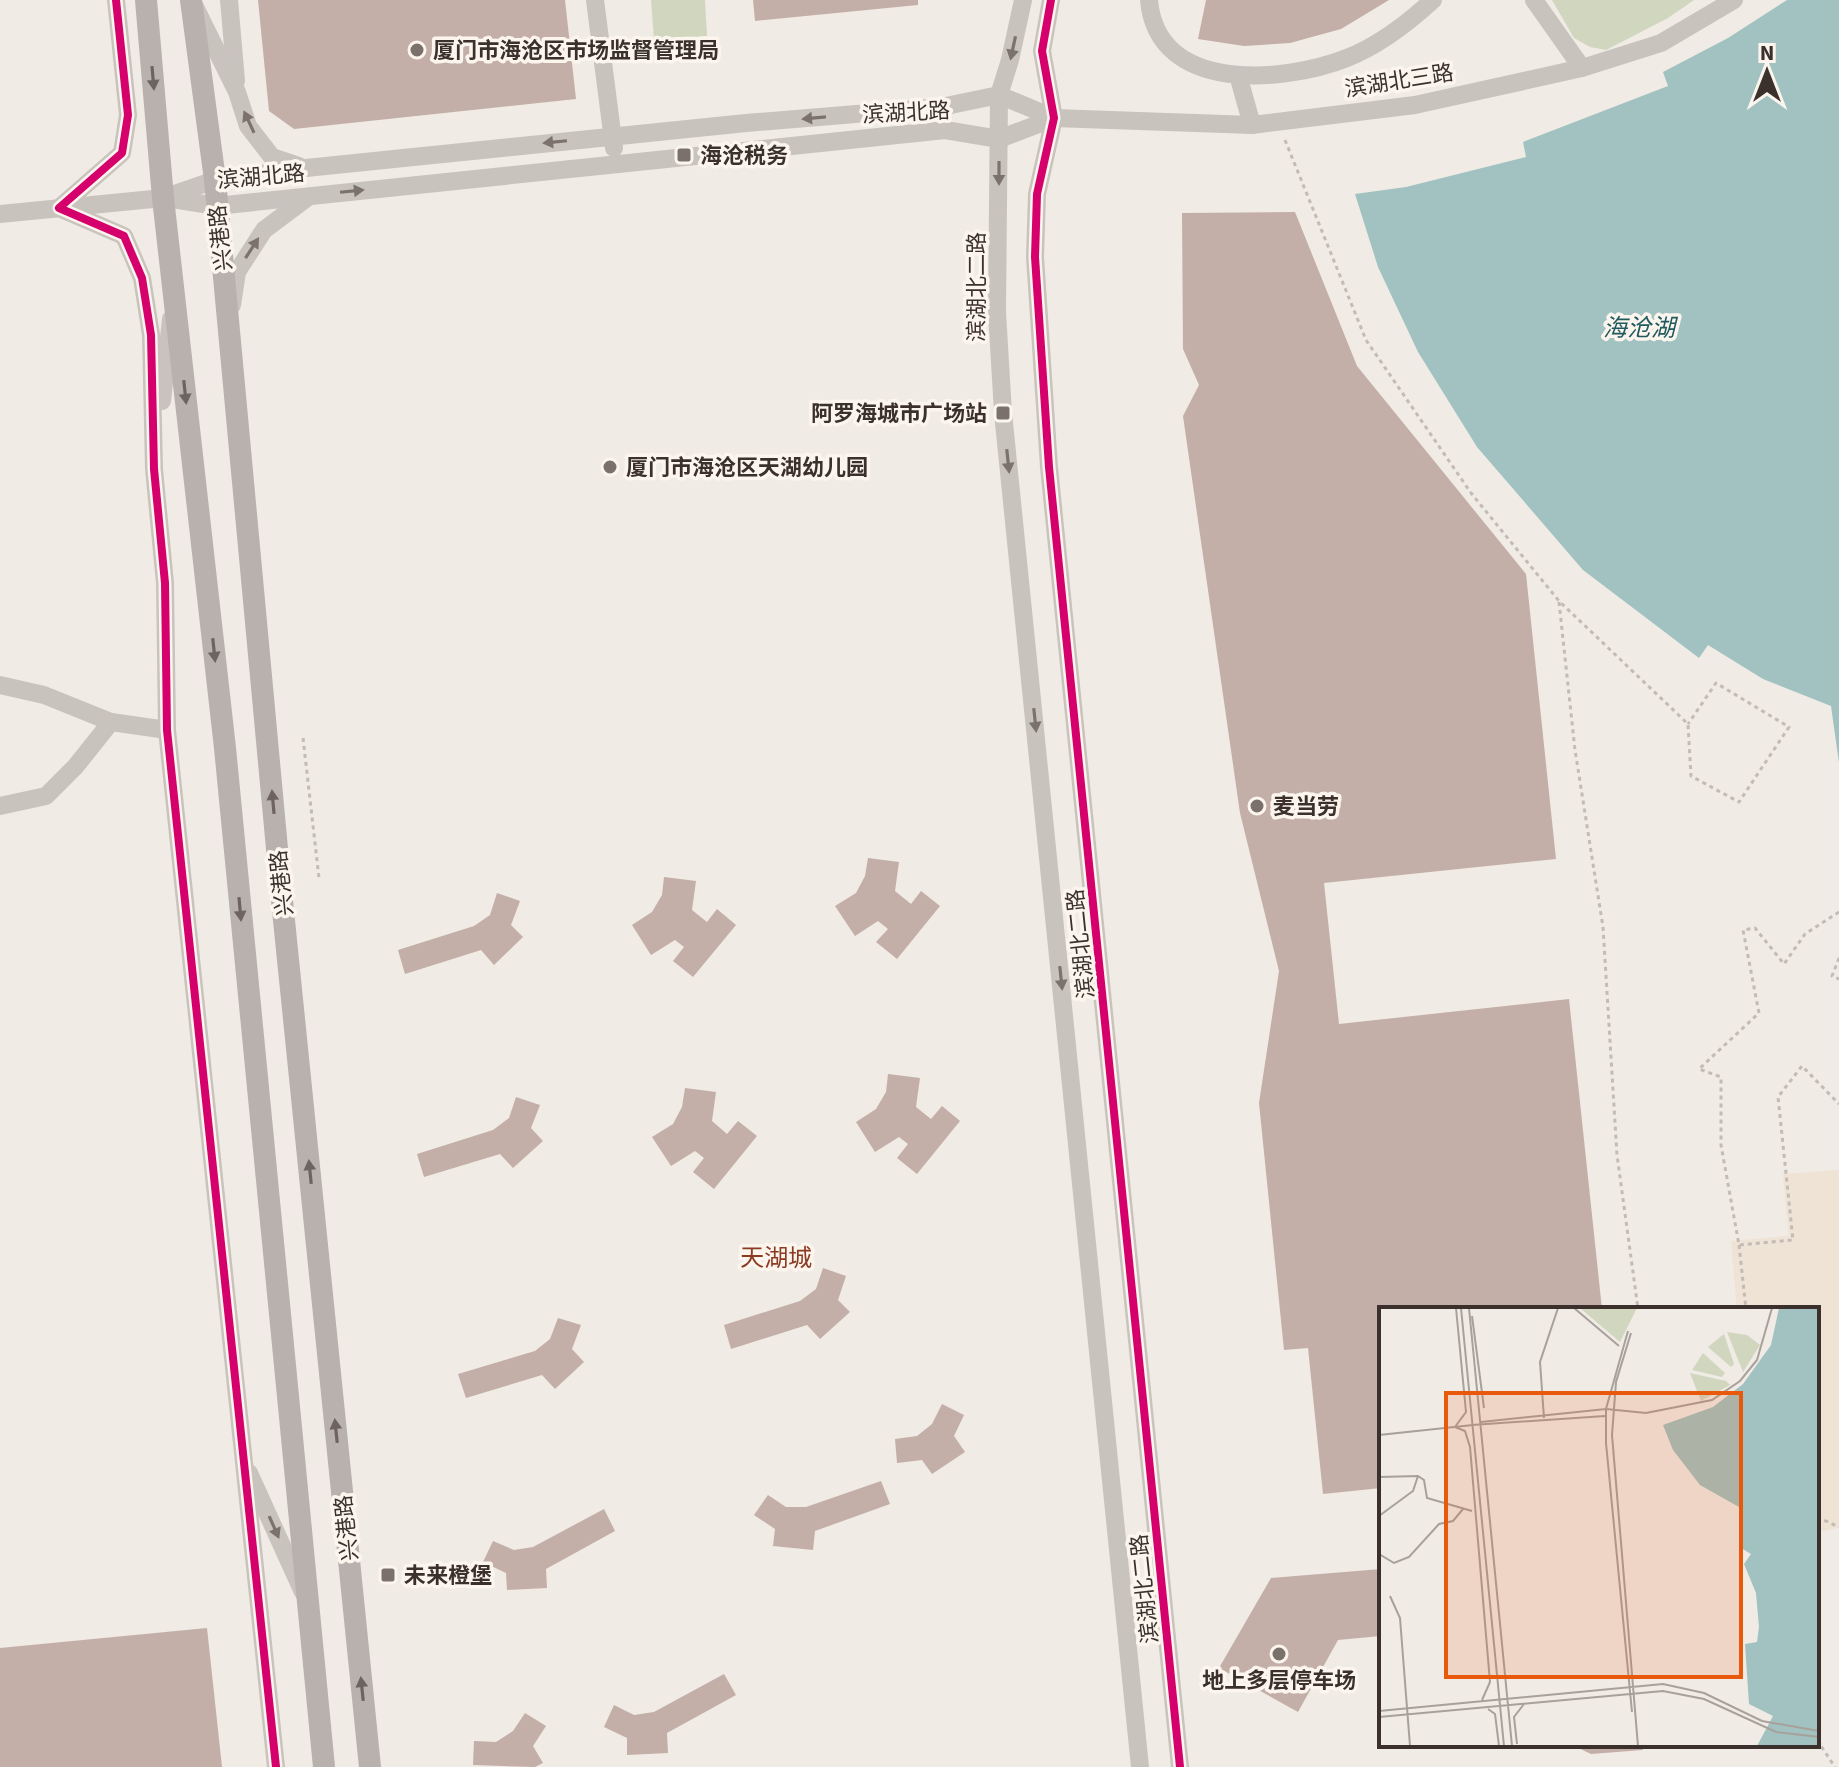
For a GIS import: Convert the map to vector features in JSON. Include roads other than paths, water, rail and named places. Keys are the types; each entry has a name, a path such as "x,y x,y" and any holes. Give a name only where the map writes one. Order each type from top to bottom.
{"main road":[{"name":"兴港路","path":"146,0 163,198 225,748 324,1767"},
{"name":"兴港路","path":"192,0 215,180 280,881 370,1767"}],"street":[{"path":"59,208 122,153 128,115 116,0"},
{"path":"122,62 131,0"},
{"path":"192,0 237,92 248,126 272,157 306,168"},
{"path":"229,0 237,92"},
{"path":"595,0 616,163"},
{"path":"1023,0 999,95 1054,118"},
{"path":"1051,0 1042,51 1054,118"},
{"path":"1149,0 1159,37 1181,58 1204,69 1238,75 1297,72 1348,57 1407,23 1433,0"},
{"path":"1534,0 1582,68"},
{"name":"滨湖北三路","path":"1054,118 1252,125 1415,105 1582,68 1661,43 1734,0"},
{"path":"1238,75 1252,125"},
{"name":"滨湖北路","path":"163,198 215,180 306,168 612,136 941,107 999,95"},
{"name":"滨湖北二路","path":"999,95 997,312 1003,413 1140,1767"},
{"path":"999,139 1054,118"},
{"name":"滨湖北二路","path":"1054,118 1037,194 1035,257 1049,467 1180,1767"},
{"name":"滨湖北路","path":"163,198 216,206 945,130 999,139"},
{"path":"229,320 237,272 244,261 264,230 309,196"},
{"path":"0,214 163,198"},
{"path":"59,208 124,236 142,278 151,335 154,469 165,583 167,730 276,1767"},
{"path":"154,469 174,293"},
{"path":"0,685 44,695 111,722 167,730"},
{"path":"0,806 46,796 75,767 111,722"},
{"path":"241,1456 306,1598"}],"water":[{"name":"海沧湖","path":"1787,0 1839,0 1839,763 1831,706 1763,679 1708,645 1699,658 1583,570 1477,447 1418,352 1378,267 1355,194 1406,187 1526,157 1523,142 1668,86 1663,72 1728,38"}],"place":[{"name":"厦门市海沧区市场监督管理局","path":"417,50"},
{"name":"海沧税务","path":"684,155"},
{"name":"阿罗海城市广场站","path":"1003,413"},
{"name":"厦门市海沧区天湖幼儿园","path":"610,467"},
{"name":"麦当劳","path":"1257,806"},
{"name":"未来橙堡","path":"388,1575"},
{"name":"地上多层停车场","path":"1279,1654"}],"district":[{"name":"天湖城","path":"776,1258"}]}
